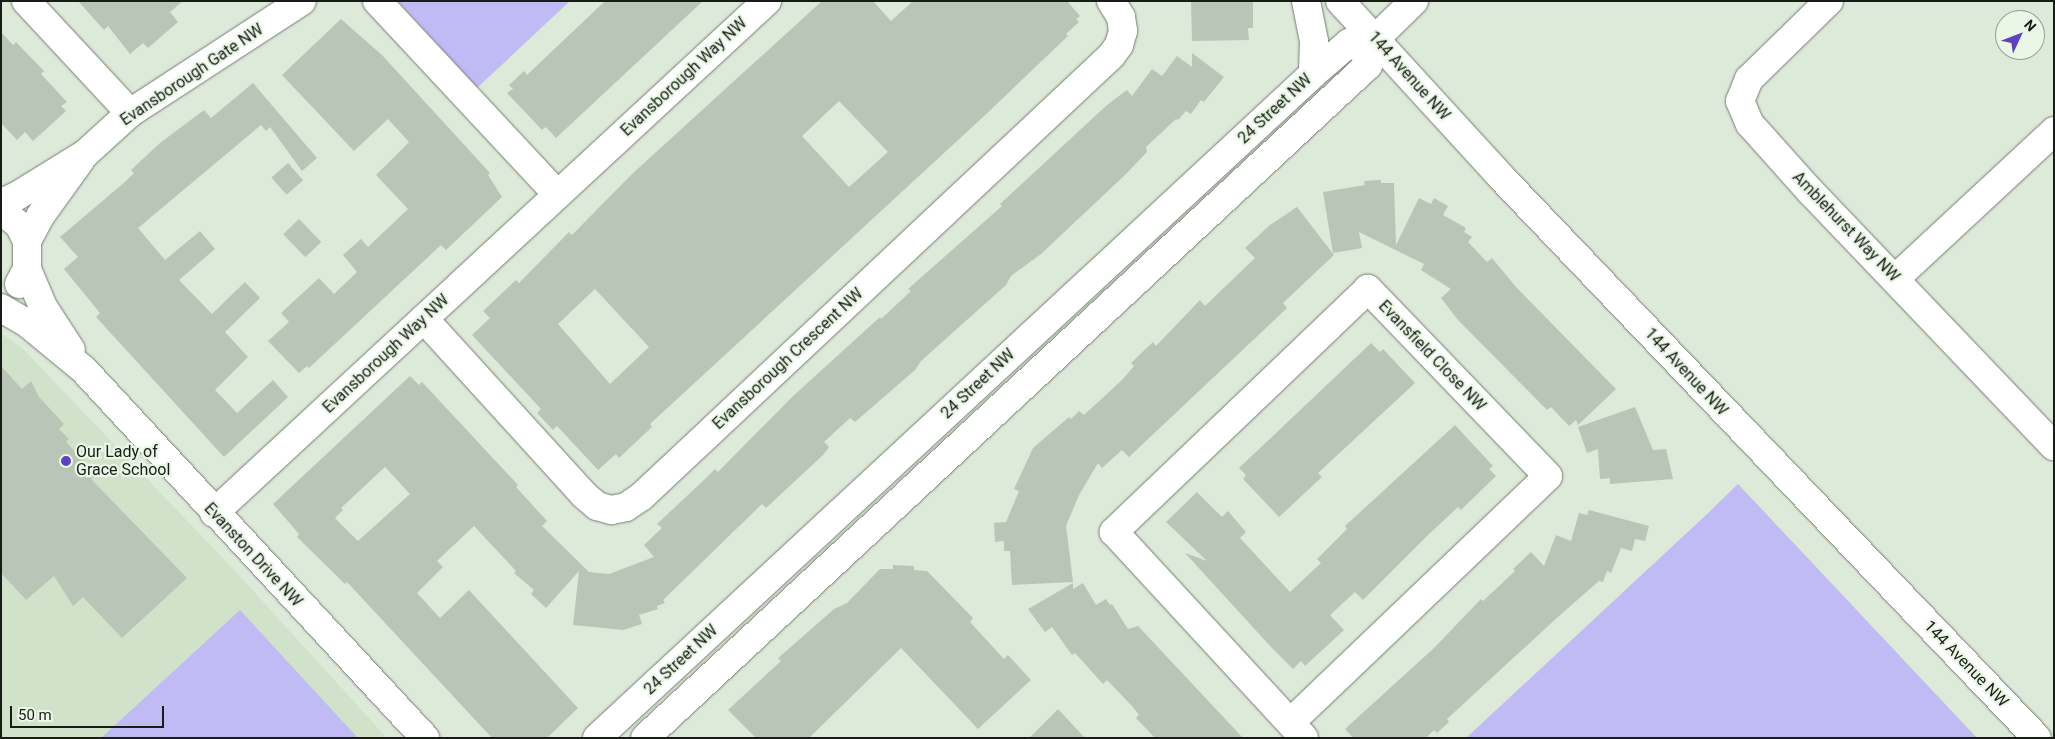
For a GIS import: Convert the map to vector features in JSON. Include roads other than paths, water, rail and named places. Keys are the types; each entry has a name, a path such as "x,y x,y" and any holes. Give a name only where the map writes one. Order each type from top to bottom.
{"street":[{"path":"26,1 130,113"},
{"name":"Evansborough Gate NW","path":"27,241 41,215 86,154 130,113 302,1"},
{"path":"377,1 557,194"},
{"name":"Evansborough Crescent NW","path":"424,319 584,495 597,506 611,510 626,507 641,497 1112,56 1119,45 1123,31 1121,17 1111,1"},
{"path":"1306,1 1314,41 1313,74"},
{"name":"144 Avenue NW","path":"1340,1 1369,44 1523,200 2037,738"},
{"path":"1369,44 1414,1"},
{"name":"Amblehurst Way NW","path":"1829,1 1758,68 1749,79 1740,101 1750,124 1810,191 1896,278 2054,446"},
{"name":"Evansborough Way NW","path":"214,513 557,194 754,5"},
{"name":"24 Street NW","path":"597,738 1313,74 1349,43 1369,44 1368,65 1364,69 645,738"},
{"path":"1896,278 2054,131"},
{"name":"Evansborough Gate NW","path":"1,202 18,196 86,154"},
{"path":"1,210 20,225 27,241 27,269 19,285 1,299"},
{"name":"Evanston Drive NW","path":"27,269 43,307 84,370"},
{"name":"Evansfield Close NW","path":"1368,289 1548,476 1298,729 1114,532 1368,289"},
{"name":"Evanston Drive NW","path":"1,308 27,323 84,370 214,513 425,738"}],"place":[{"name":"Our Lady of Grace School","path":"66,461"}]}
